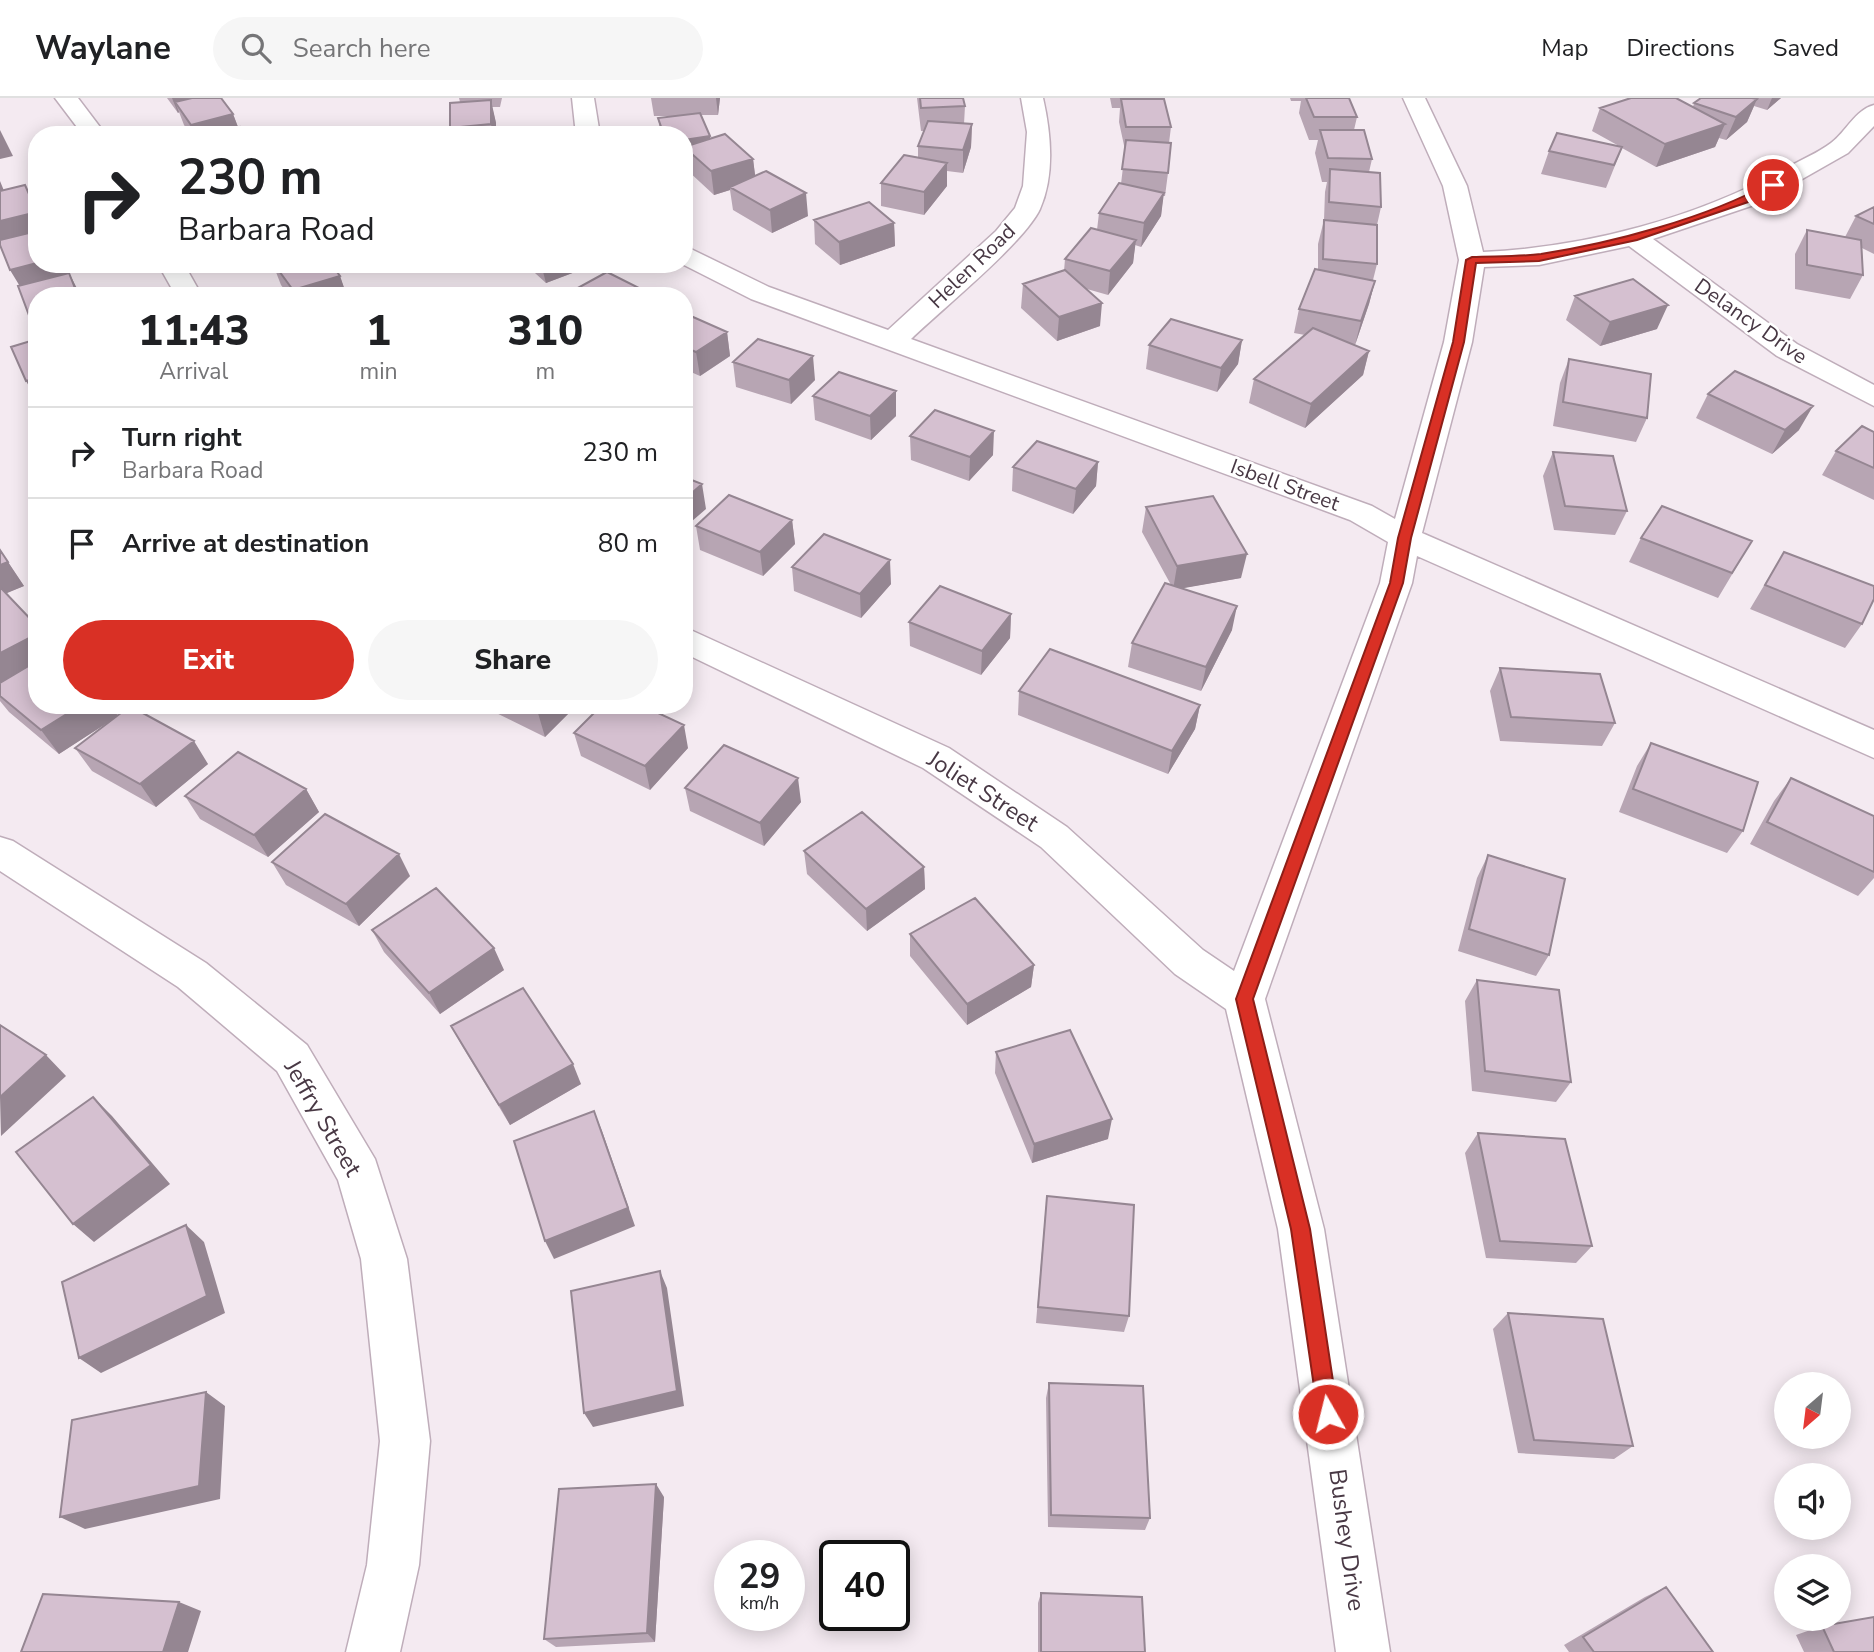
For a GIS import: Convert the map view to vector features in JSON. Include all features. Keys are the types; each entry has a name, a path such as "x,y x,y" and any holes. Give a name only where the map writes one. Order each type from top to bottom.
{"street":[{"path":"66,98 87,126"},
{"path":"583,98 587,126"},
{"name":"Helen Road","path":"893,340 1005,236 1027,210 1035,186 1039,132 1032,98"},
{"path":"1244,999 1396,583 1405,538 1458,342 1472,260 1455,186 1414,98"},
{"path":"1472,260 1539,257 1634,237 1751,198 1840,148 1874,112"},
{"name":"Delancy Drive","path":"1634,237 1787,350 1874,397"},
{"name":"Isbell Street","path":"693,260 760,293 1361,513 1405,538 1874,745"},
{"name":"Joliet Street","path":"693,643 936,758 1054,837 1189,962 1244,999"},
{"name":"Jeffry Street","path":"0,852 192,975 292,1058 359,1174 384,1259 405,1441 393,1565 373,1652"},
{"name":"Bushey Drive","path":"1244,999 1301,1229 1363,1652"}],"building":[{"path":"192,98 221,98 233,114 191,125 175,102"},
{"path":"920,98 963,98 965,106 921,108"},
{"path":"1306,98 1349,98 1357,117 1314,117"},
{"path":"1631,98 1676,98 1725,124 1665,144 1600,108"},
{"path":"1701,98 1757,99 1736,117 1694,103"},
{"path":"1121,99 1164,99 1171,127 1126,127"},
{"path":"491,100 491,124 450,126 450,103"},
{"path":"700,113 710,136 693,139 693,126 661,126 658,118"},
{"path":"928,121 972,124 963,150 918,146"},
{"path":"1320,130 1364,130 1372,159 1328,158"},
{"path":"1557,133 1622,147 1614,165 1549,151"},
{"path":"725,134 753,159 711,171 693,155 693,144"},
{"path":"1126,140 1171,143 1168,173 1122,169"},
{"path":"904,155 947,163 924,192 881,183"},
{"path":"1330,169 1380,173 1381,207 1329,202"},
{"path":"766,171 806,193 770,210 730,187"},
{"path":"1119,183 1164,193 1144,223 1099,213"},
{"path":"25,185 28,192 28,214 0,221 0,191"},
{"path":"869,202 894,223 839,242 814,220"},
{"path":"1874,207 1874,224 1856,216"},
{"path":"1324,220 1377,225 1377,264 1323,259"},
{"path":"1091,228 1136,240 1110,271 1065,259"},
{"path":"1807,230 1861,240 1863,275 1807,265"},
{"path":"28,233 28,265 10,270 0,240"},
{"path":"1315,269 1375,281 1361,321 1299,309"},
{"path":"1065,270 1102,303 1059,317 1023,284"},
{"path":"69,273 74,287 28,287 28,313 18,286"},
{"path":"281,273 338,273 340,276 303,287 291,287"},
{"path":"609,273 637,287 580,287"},
{"path":"1633,279 1668,305 1610,322 1575,296"},
{"path":"693,317 727,332 696,352 693,351"},
{"path":"1171,319 1242,340 1221,368 1149,345"},
{"path":"1313,328 1369,351 1311,404 1254,379"},
{"path":"758,339 813,356 789,380 733,362"},
{"path":"28,342 28,380 26,381 11,347"},
{"path":"1569,359 1651,374 1647,418 1563,402"},
{"path":"1735,371 1813,406 1785,430 1708,394"},
{"path":"839,372 896,391 870,416 813,396"},
{"path":"935,410 994,431 970,457 910,436"},
{"path":"1862,426 1874,432 1874,468 1836,451"},
{"path":"1037,441 1098,462 1076,489 1013,467"},
{"path":"1553,452 1613,456 1627,511 1565,506"},
{"path":"693,480 702,484 693,492"},
{"path":"729,495 792,520 760,552 696,526"},
{"path":"1213,496 1247,554 1177,566 1146,507"},
{"path":"1662,506 1752,541 1732,573 1641,538"},
{"path":"824,534 890,560 860,594 792,567"},
{"path":"0,550 8,562 0,565"},
{"path":"1784,552 1874,586 1874,599 1862,624 1765,585"},
{"path":"1165,583 1237,606 1206,667 1132,643"},
{"path":"940,586 1011,614 982,651 909,622"},
{"path":"0,587 28,617 28,639 0,653"},
{"path":"1050,649 1200,705 1172,751 1019,691"},
{"path":"28,666 28,714 67,714 41,730 0,696 0,683"},
{"path":"1500,668 1600,674 1615,723 1511,717"},
{"path":"120,714 145,714 194,741 140,784 75,748"},
{"path":"593,714 660,714 684,725 645,766 574,733"},
{"path":"1651,743 1758,782 1743,831 1633,789"},
{"path":"724,745 798,778 760,823 685,788"},
{"path":"238,752 306,789 254,835 185,796"},
{"path":"1791,778 1874,816 1874,872 1767,822"},
{"path":"862,812 924,867 866,909 804,851"},
{"path":"325,814 399,854 346,904 272,862"},
{"path":"1488,855 1565,879 1549,955 1469,929"},
{"path":"436,888 494,948 429,993 372,930"},
{"path":"975,898 1034,965 967,1004 910,934"},
{"path":"1477,980 1559,990 1571,1082 1485,1071"},
{"path":"523,988 573,1064 499,1105 451,1026"},
{"path":"0,1025 46,1055 0,1097"},
{"path":"1070,1030 1112,1119 1034,1144 996,1052"},
{"path":"93,1097 151,1165 73,1224 16,1152"},
{"path":"594,1111 628,1208 545,1241 514,1141"},
{"path":"1478,1133 1565,1139 1592,1246 1500,1241"},
{"path":"1047,1196 1134,1205 1129,1316 1038,1307"},
{"path":"186,1225 207,1296 79,1358 62,1282"},
{"path":"660,1271 677,1391 584,1413 571,1291"},
{"path":"1508,1313 1603,1319 1633,1446 1534,1440"},
{"path":"1049,1383 1143,1386 1150,1518 1051,1515"},
{"path":"206,1392 199,1486 60,1517 72,1420"},
{"path":"656,1484 647,1633 544,1639 559,1489"},
{"path":"1666,1587 1713,1652 1594,1652 1583,1637"},
{"path":"1041,1593 1142,1597 1145,1652 1041,1652"},
{"path":"43,1594 179,1602 163,1652 21,1652"},
{"path":"1874,1617 1874,1652 1834,1652 1824,1631 1851,1631 1851,1621"}],"route":[{"path":"1328,1414 1301,1229 1244,999 1396,583 1405,538 1458,342 1472,260 1539,257 1634,237 1751,198 1773,185"}]}
